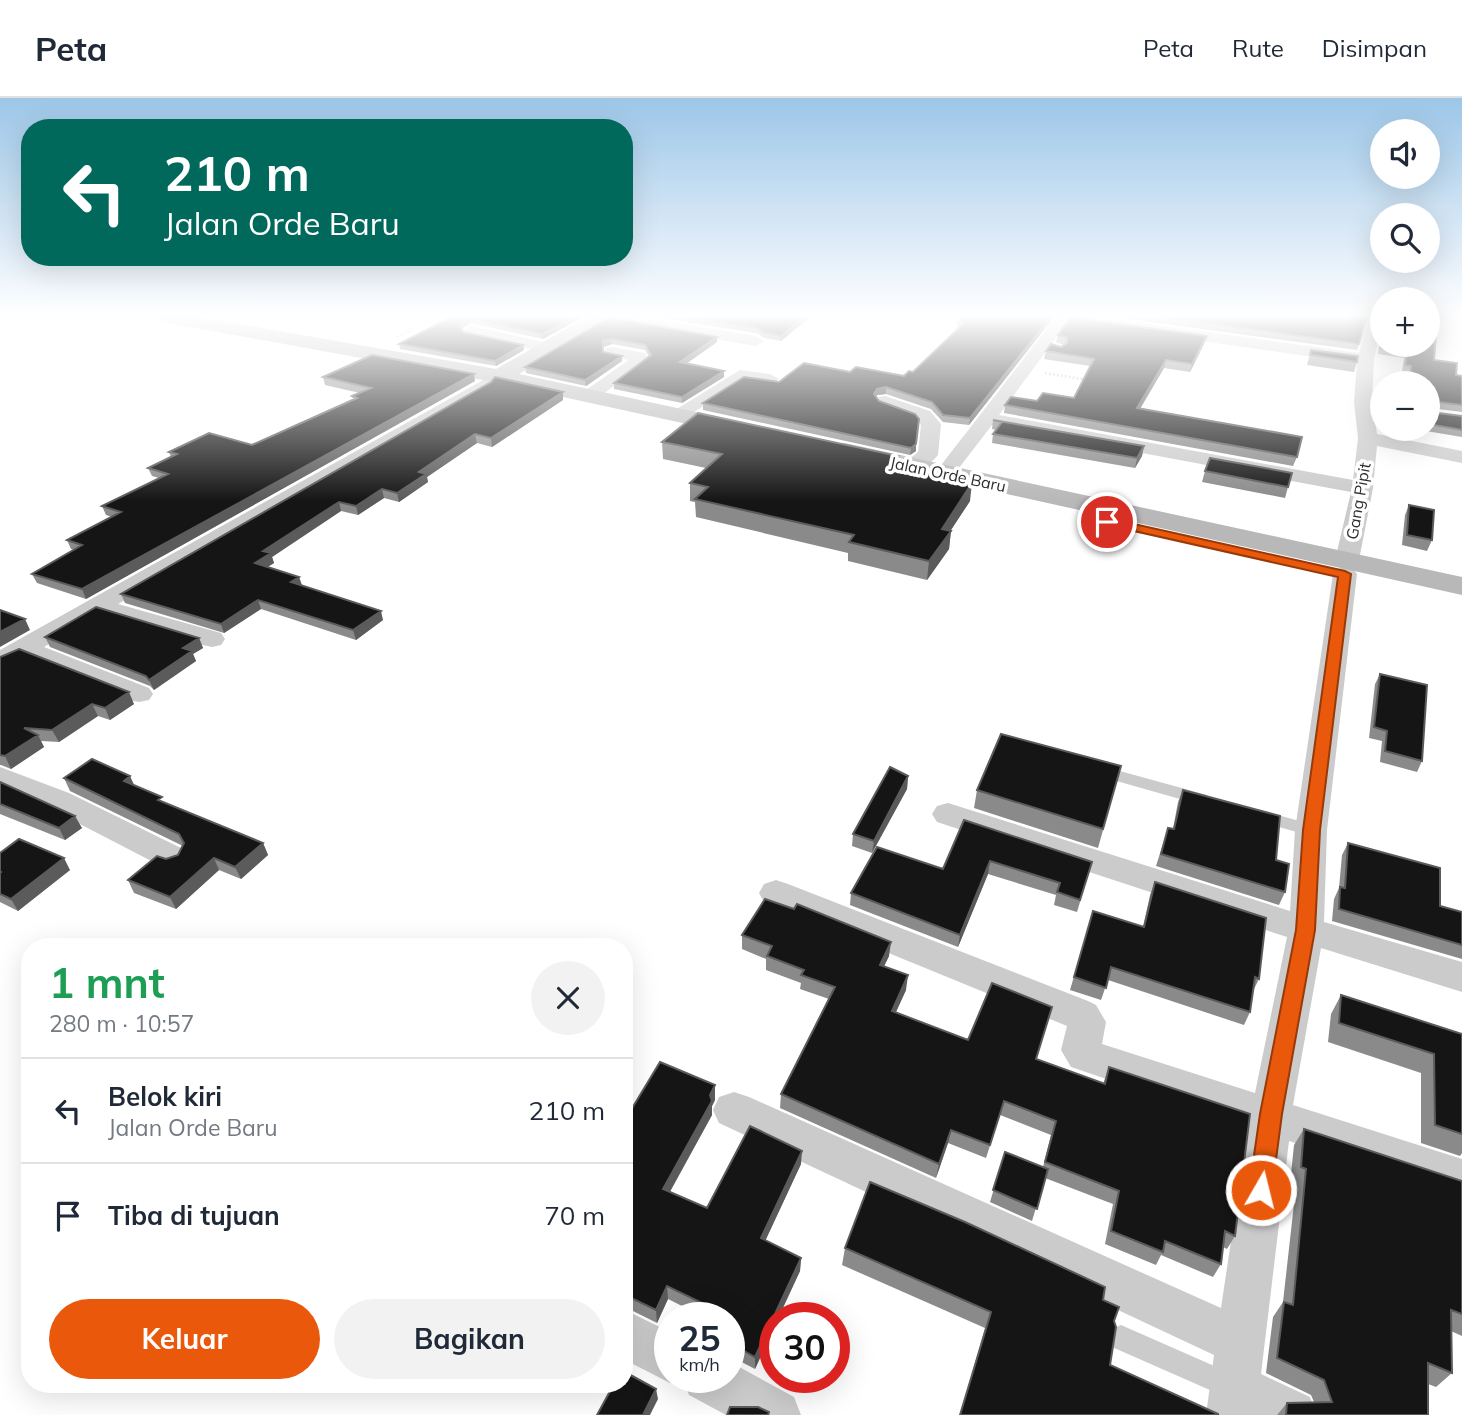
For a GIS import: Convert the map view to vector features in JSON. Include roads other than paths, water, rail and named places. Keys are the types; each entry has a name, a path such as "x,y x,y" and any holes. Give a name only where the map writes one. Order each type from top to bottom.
{"main road":[{"path":"483,378 589,396 676,415 718,430"},
{"path":"485,378 765,440"},
{"name":"Jalan Orde Baru","path":"1462,586 1346,567 819,452 945,473 1346,567 1462,601"}],"street":[{"path":"589,396 614,378"},
{"path":"676,415 734,378"},
{"path":"767,378 771,379"},
{"path":"945,473 1017,378"},
{"path":"0,661 492,380"},
{"path":"885,401 923,415 931,424 928,455 911,466"},
{"path":"986,418 1362,488"},
{"name":"Gang Pipit","path":"1236,1381 1271,1114 1306,930 1311,830 1346,567 1362,488 1370,424"},
{"path":"1368,438 1462,457"},
{"path":"96,605 212,639"},
{"path":"24,648 139,694"},
{"path":"0,777 58,800 171,857"},
{"path":"948,814 1306,930 1462,976"},
{"path":"776,893 1083,1016 1087,1022 1081,1050 1085,1055 1462,1179"},
{"path":"734,1110 1236,1381 1292,1415"},
{"path":"633,1338 654,1349"},
{"path":"736,1393 776,1415"}],"lane":[{"path":"1087,768 1214,803"},
{"path":"1238,810 1311,830"},
{"path":"1121,1338 1236,1381"}]}
